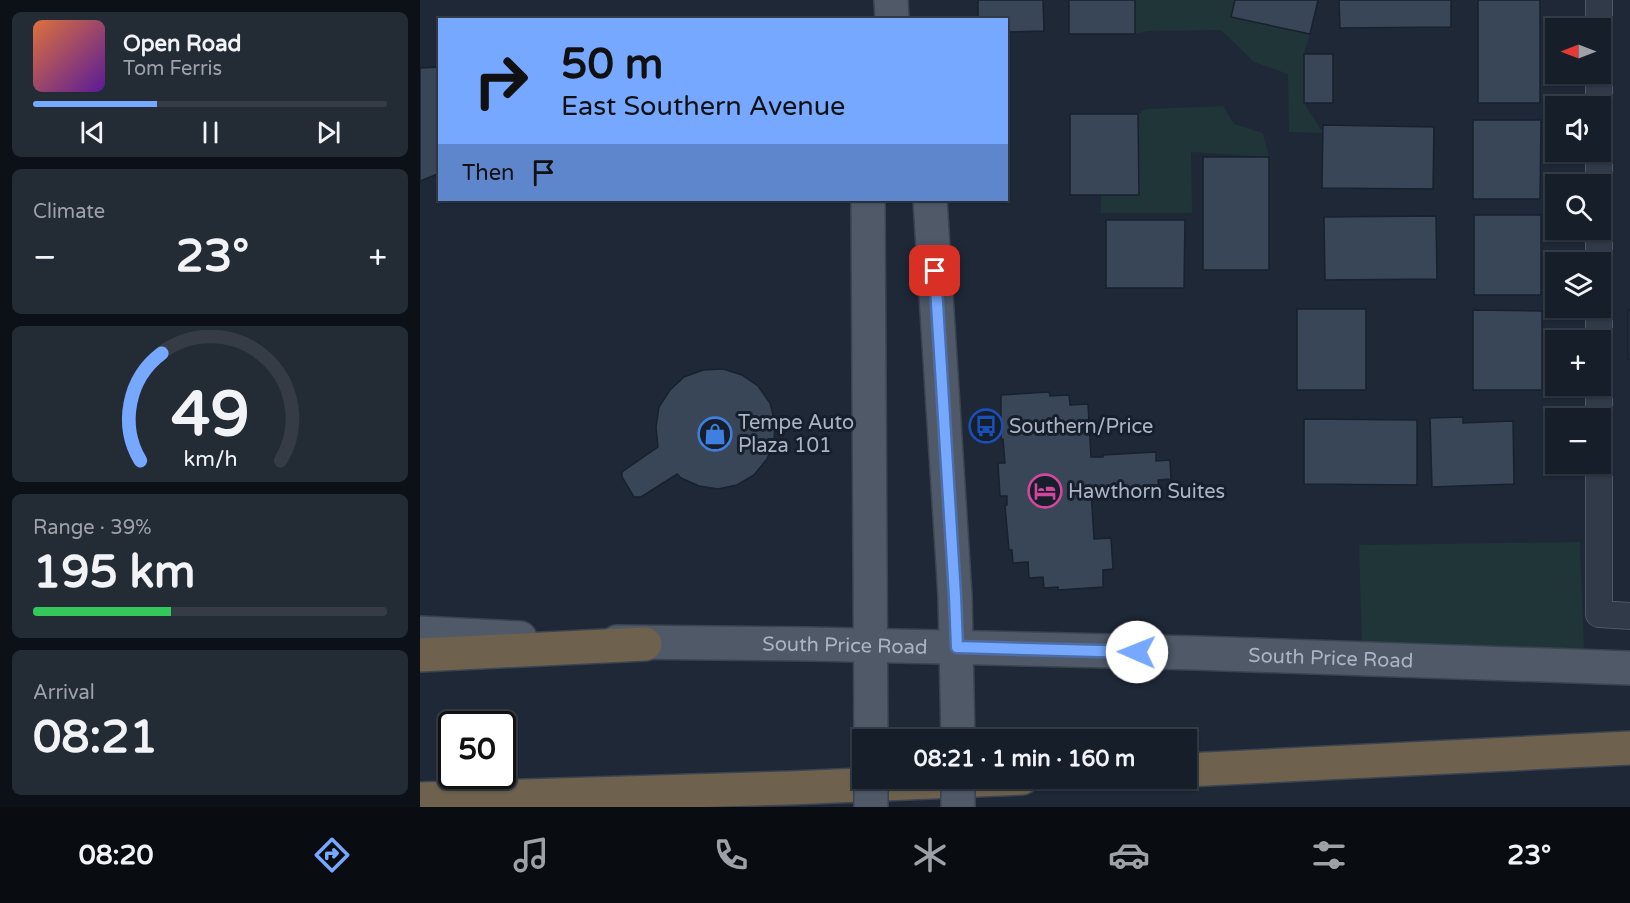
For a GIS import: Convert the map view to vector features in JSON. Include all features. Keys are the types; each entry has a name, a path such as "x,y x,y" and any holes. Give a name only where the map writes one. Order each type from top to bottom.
{"highway":[{"path":"420,655 645,644"},
{"path":"1197,769 1630,748"},
{"path":"420,799 852,785"}],"main road":[{"path":"891,0 892,18"},
{"path":"868,201 871,729"},
{"path":"930,201 955,596 958,729"},
{"name":"South Price Road","path":"420,633 645,644 957,647 1630,668"},
{"path":"871,789 871,807"},
{"path":"958,789 958,807"}],"lane":[{"path":"1599,0 1599,18"},
{"path":"1599,474 1599,614 1630,616"}],"green space":[{"path":"1135,0 1235,0 1232,17 1310,34 1304,54 1304,103 1323,133 1289,132 1288,74 1254,62 1221,30 1148,31 1135,34"},
{"path":"1223,106 1234,124 1263,133 1269,157 1191,152 1192,213 1101,213 1101,195 1139,194 1138,114 1146,109"},
{"path":"1580,542 1584,651 1362,648 1359,545"}],"building":[{"path":"978,0 1043,0 1044,31 1008,32 1008,18 978,18"},
{"path":"1069,0 1135,0 1135,34 1069,34"},
{"path":"1235,0 1318,0 1310,34 1231,17"},
{"path":"1339,0 1451,0 1451,27 1340,28"},
{"path":"1478,0 1540,0 1540,103 1478,103"},
{"path":"1304,54 1333,54 1333,103 1304,103"},
{"path":"438,67 438,174 420,181 420,68"},
{"path":"1070,114 1138,114 1139,195 1070,195"},
{"path":"1473,120 1541,120 1540,199 1473,199"},
{"path":"1323,125 1434,127 1433,189 1322,188"},
{"path":"1203,157 1269,157 1269,270 1203,270"},
{"path":"1474,215 1541,215 1541,295 1474,295"},
{"path":"1436,216 1437,279 1325,280 1324,217"},
{"path":"1106,220 1185,220 1184,288 1106,288"},
{"path":"1297,309 1366,309 1366,390 1297,390"},
{"path":"1473,310 1542,311 1542,390 1473,390"},
{"path":"1628,310 1630,310 1630,359 1628,359"},
{"name":"Tempe Auto Plaza 101","path":"723,369 742,375 758,386 770,403 775,422 774,441 767,459 754,475 737,485 718,489 699,486 677,474 641,497 634,497 622,477 622,472 658,447 656,427 659,407 670,390 684,377 703,370"},
{"name":"Hawthorn Suites","path":"1049,392 1050,396 1069,395 1070,405 1088,404 1091,457 1156,452 1156,461 1170,460 1171,479 1158,480 1159,488 1091,490 1094,539 1111,538 1113,569 1103,570 1103,587 1058,590 1058,587 1044,588 1043,577 1029,578 1028,562 1013,563 1012,550 1009,550 1005,506 1007,496 1000,496 998,463 1005,463 1003,439 1001,439 1001,395"},
{"path":"990,417 992,436 981,437 979,418"},
{"path":"1463,417 1463,423 1513,421 1514,484 1432,487 1430,418"},
{"path":"1304,419 1417,420 1417,485 1304,484"}],"place":[{"name":"Southern/Price","path":"986,426"},
{"name":"Tempe Auto Plaza 101","path":"715,434"},
{"name":"Hawthorn Suites","path":"1045,491"}],"route":[{"path":"935,271 957,647 1137,652"}]}
